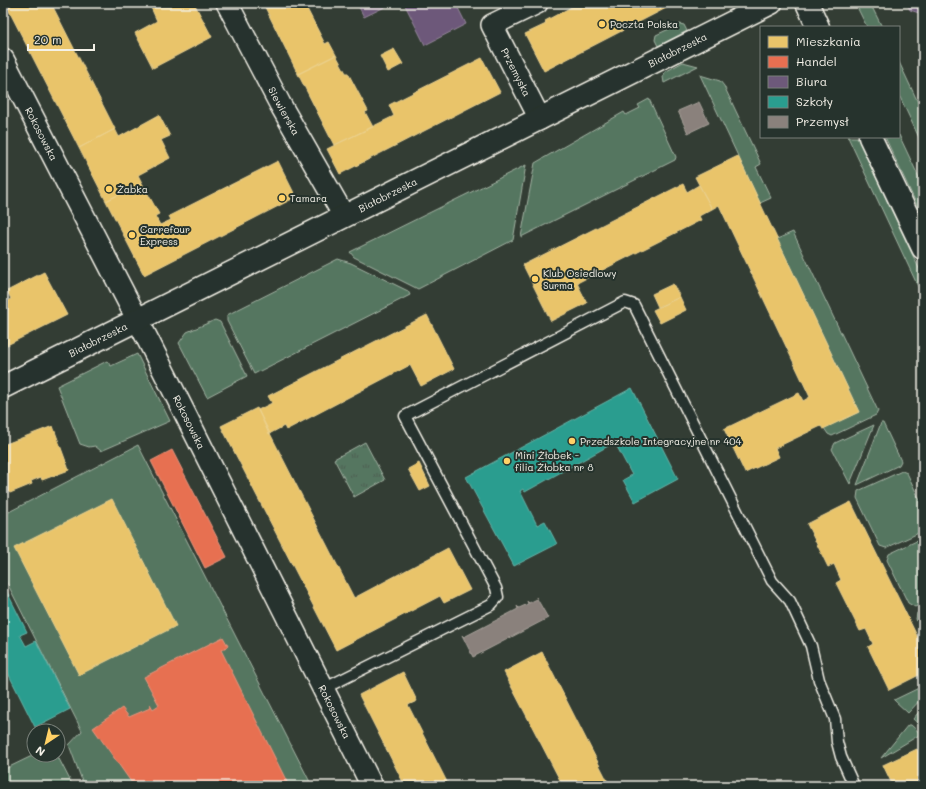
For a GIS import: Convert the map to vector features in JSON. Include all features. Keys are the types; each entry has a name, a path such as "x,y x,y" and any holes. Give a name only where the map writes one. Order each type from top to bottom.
{"street":[{"name":"Siewierska","path":"227,3 280,104 344,216"},
{"name":"Przemyska","path":"537,3 492,25 540,119"},
{"name":"Białobrzeska","path":"3,387 772,3"},
{"path":"807,3 818,26"},
{"name":"Rokosowska","path":"3,59 137,320 372,786"},
{"path":"870,138 923,248"}],"lane":[{"path":"323,689 491,605 498,597 496,588 406,416 556,337 625,302 628,302 634,305 772,581 790,601 811,646 819,680 835,719 837,742 841,757 854,786"}],"green space":[{"path":"858,3 870,3 882,26 866,26 857,7"},
{"path":"680,24 684,25 687,31 658,46 655,40 656,35"},
{"path":"683,62 698,66 664,83 663,77 665,72"},
{"path":"900,64 923,113 923,146 900,97"},
{"path":"700,75 720,81 724,86 761,164 756,167 771,198 760,203"},
{"path":"649,99 676,157 675,160 521,237 535,163 624,112 626,115 640,108 638,105"},
{"path":"900,137 923,186 923,218 885,138"},
{"path":"848,138 857,138 923,277 923,297"},
{"path":"526,165 513,240 418,289 354,257 350,252"},
{"path":"793,232 878,411 876,415 832,436 828,434 824,428 859,412 777,239"},
{"path":"338,259 351,263 408,291 410,295 254,374 227,321 227,315"},
{"path":"215,320 220,322 247,376 207,397 179,343 187,332"},
{"path":"137,354 170,421 101,451 95,446 89,447 80,444 57,386 107,361 111,366"},
{"path":"881,423 883,423 901,461 899,465 857,485"},
{"path":"874,425 850,484 832,449 835,443"},
{"path":"365,442 385,480 354,497 334,459"},
{"path":"138,445 312,786 84,786 69,745 82,731 3,575 3,515"},
{"path":"902,471 907,473 923,507 923,531 886,548 880,546 857,498 858,491"},
{"path":"923,538 923,603 915,607 908,603 887,560 889,554"},
{"path":"923,610 923,634 916,619 917,613"},
{"path":"923,686 923,697 908,713 894,700"},
{"path":"923,707 923,728 913,719"},
{"path":"908,725 911,725 921,734 881,758"},
{"path":"26,759 26,763 61,763 73,786 3,786 3,770"}],"building: Mieszkania":[{"path":"5,3 51,3 115,129 79,148"},
{"path":"149,3 194,3 212,37 153,68 135,33 157,21"},
{"path":"263,3 304,3 325,44 329,42 336,55 298,74"},
{"path":"499,3 522,3 504,12"},
{"path":"579,3 671,3 672,5 544,71 525,34 546,24 545,21"},
{"path":"394,49 403,64 388,72 380,56"},
{"path":"336,55 346,73 348,73 368,111 365,112 373,127 334,145 298,74"},
{"path":"482,58 500,92 340,174 327,149 394,116 389,105"},
{"path":"159,115 170,136 161,140 170,158 138,175 142,183 106,201 79,148 115,129 119,137"},
{"path":"738,156 859,412 823,429 821,426 775,448 779,457 745,473 724,429 799,393 803,401 810,397 719,205 712,209 695,177"},
{"path":"278,161 296,197 144,275 106,201 142,183 159,214 155,216 160,225 171,220 169,216"},
{"path":"683,184 687,192 699,185 712,209 699,216 701,220 577,283 587,303 551,321 523,265"},
{"path":"44,272 67,315 3,347 3,303 11,299 7,291"},
{"path":"673,284 680,297 658,307 652,294"},
{"path":"680,297 686,310 660,323 653,310"},
{"path":"427,315 454,369 421,386 410,365 286,430 284,426 269,434 258,410 272,403 268,396"},
{"path":"257,408 354,598 448,548 470,590 444,603 440,596 336,650 221,426"},
{"path":"53,426 69,470 42,480 41,477 31,481 32,484 10,493 3,487 3,445"},
{"path":"419,463 430,486 420,491 408,469"},
{"path":"112,499 176,626 79,675 14,548"},
{"path":"851,502 923,648 923,673 889,690 868,647 873,644 866,629 860,631 836,583 841,580 834,564 828,567 807,524"},
{"path":"542,652 610,786 563,786 510,684 504,672"},
{"path":"403,672 417,701 408,705 449,786 405,786 359,695"},
{"path":"917,749 921,756 923,755 923,786 893,786 883,765"}],"building: Handel":[{"path":"172,450 227,557 205,568 151,461"},
{"path":"223,637 228,646 221,650 289,786 134,786 93,728 122,708 129,717 150,708 150,704 153,709 159,705 144,677"}],"building: Biura":[{"path":"357,3 393,3 364,17"},
{"path":"404,3 457,3 466,24 425,45"},
{"path":"907,3 923,3 923,22 919,13 910,10"}],"building: Szkoły":[{"path":"632,388 678,479 635,502 623,480 632,475 614,441 609,443 610,445 525,492 523,489 520,491 537,525 545,521 557,544 514,566 466,477"},
{"path":"3,584 27,632 20,635 26,646 36,641 70,709 43,723 33,723 3,663 3,658 7,657 3,650"}],"building: Przemysł":[{"path":"699,102 709,123 688,133 678,111"},
{"path":"536,597 548,618 473,657 462,635 464,637 518,609 517,606 519,608 528,604 527,601 529,603 537,599"}],"place":[{"name":"Poczta Polska","path":"602,24"},
{"name":"Żabka","path":"109,189"},
{"name":"Tamara","path":"282,198"},
{"name":"Carrefour Express","path":"132,235"},
{"name":"Klub Osiedlowy Surma","path":"535,279"},
{"name":"Przedszkole Integracyjne nr 404","path":"572,441"},
{"name":"Mini Żłobek - filia Żłobka nr 8","path":"507,461"}]}
